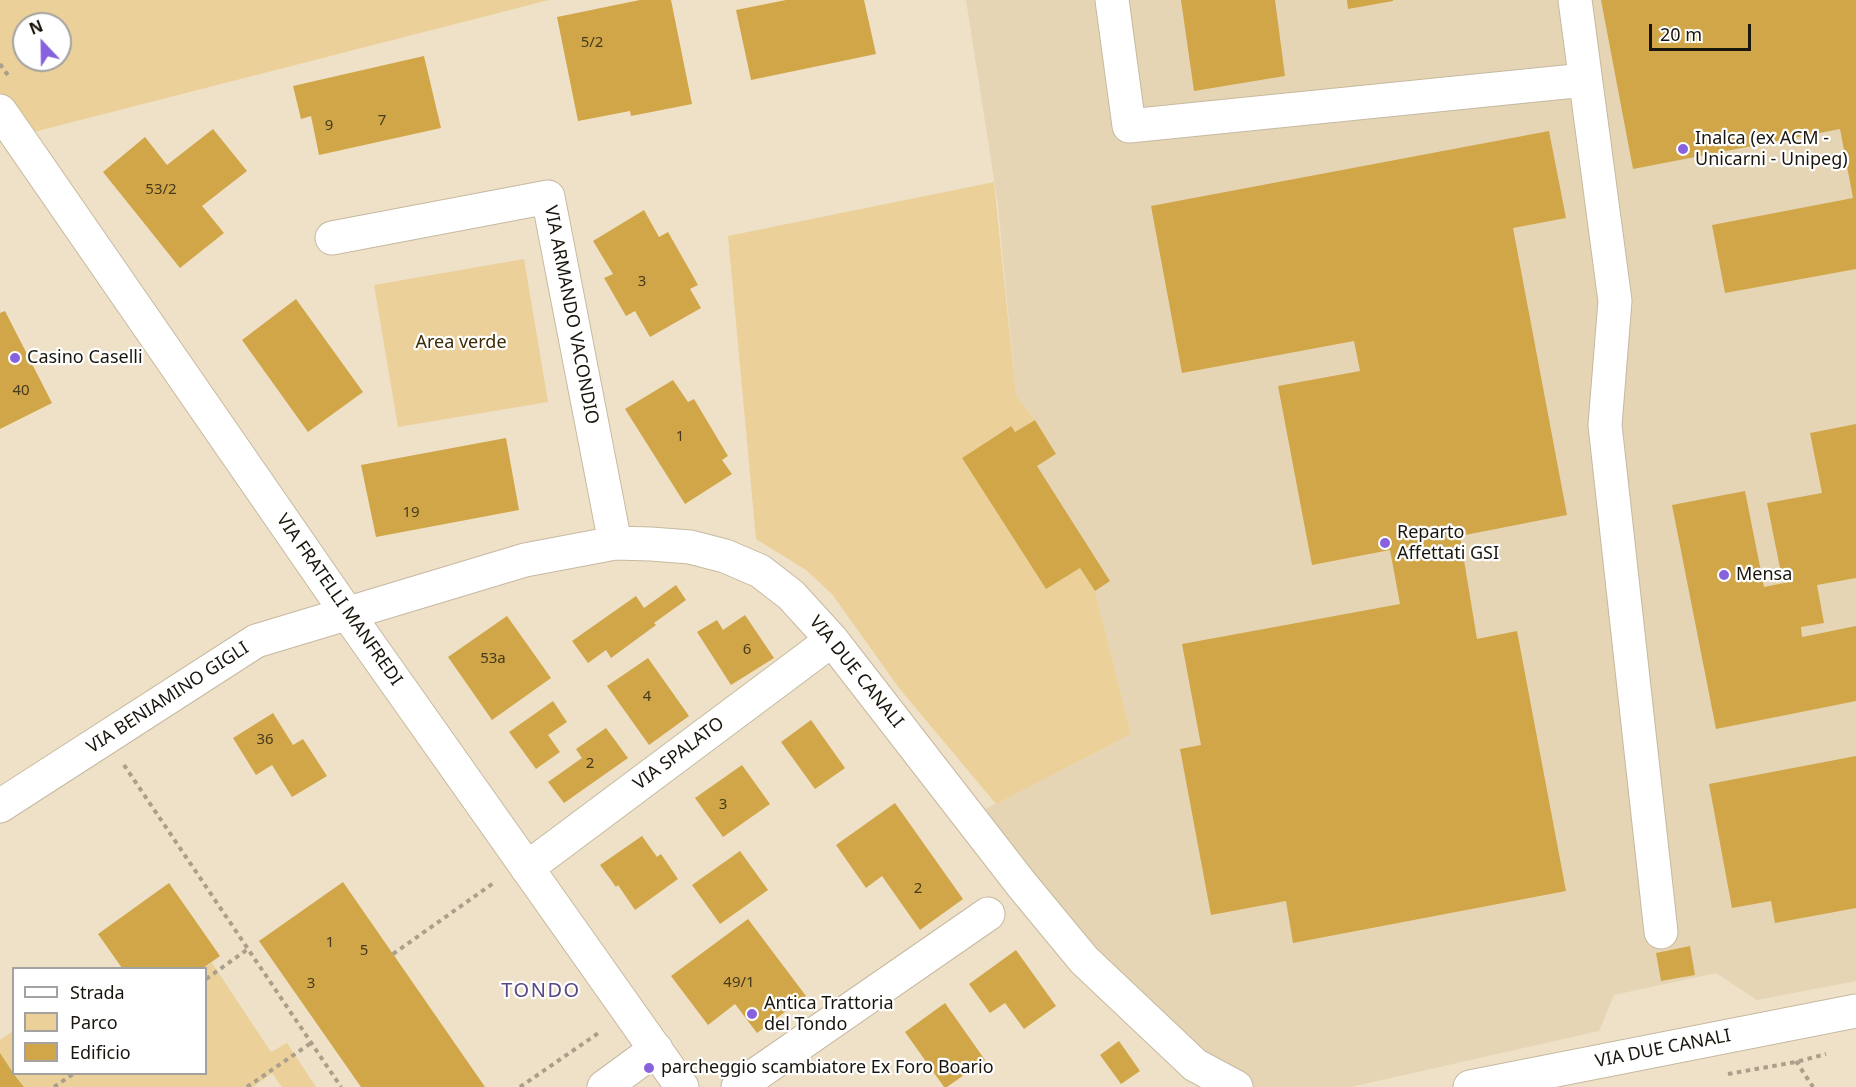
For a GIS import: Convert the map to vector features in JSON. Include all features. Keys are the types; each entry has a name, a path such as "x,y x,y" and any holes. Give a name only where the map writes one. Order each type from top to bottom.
{"street":[{"path":"1112,0 1129,126 1585,81"},
{"path":"1575,0 1616,301 1605,425 1661,932"},
{"name":"VIA FRATELLI MANFREDI","path":"6,131 682,1087"},
{"name":"VIA ARMANDO VACONDIO","path":"332,238 548,197 615,543"},
{"name":"VIA DUE CANALI","path":"347,613 525,560 615,543 690,547 725,556 760,571 791,595 832,640 1022,885 1084,960 1196,1065 1236,1087"},
{"name":"VIA BENIAMINO GIGLI","path":"0,806 256,641 347,613"},
{"name":"VIA SPALATO","path":"527,868 832,640"},
{"path":"738,1087 988,914"},
{"name":"VIA DUE CANALI","path":"1470,1087 1856,1011"},
{"path":"604,1087 656,1049"}],"path":[{"path":"105,737 341,1087"},
{"path":"393,954 495,882"},
{"path":"207,978 248,949"},
{"path":"520,1087 600,1032"},
{"path":"248,1087 311,1043"},
{"path":"54,1087 72,1075"},
{"path":"1808,1079 1813,1087"}],"shaded area":[{"path":"966,0 1856,0 1856,981 1757,1000 1716,973 1614,995 1599,1031 1351,1087 1238,1087 1176,1047 970,817 1131,734 1095,591 1110,581 1037,466 1056,454 1035,420 1016,397 998,205"}],"green space":[{"path":"0,0 549,0 18,136 0,111"},
{"path":"994,182 1016,396 1035,420 1015,432 1010,426 962,458 1046,589 1080,568 1095,591 1131,734 996,804 899,688 832,594 806,570 756,539 728,236"},
{"name":"Area verde","path":"524,259 548,402 398,427 374,285"},
{"path":"212,963 271,1052 287,1043 316,1087 282,1087 272,1073 253,1087 24,1087 16,1075 207,1075 207,967 205,967"},
{"path":"12,1032 12,1071 0,1053 0,1040"}],"building":[{"path":"640,0 671,0 692,104 631,116 630,111 578,121 557,17"},
{"path":"786,0 864,0 876,54 751,80 736,10"},
{"path":"1181,0 1275,0 1285,76 1194,91"},
{"path":"1347,0 1393,0 1393,1 1348,9"},
{"name":"Inalca (ex ACM - Unicarni - Unipeg)","path":"1601,0 1856,0 1856,269 1725,293 1712,225 1853,198 1840,129 1633,169"},
{"path":"424,56 441,128 319,155 311,116 301,119 293,86"},
{"path":"213,129 247,171 202,206 224,233 180,268 103,172 145,137 167,165"},
{"name":"Reparto Affettati GSI","path":"1549,131 1566,218 1513,228 1567,515 1460,536 1477,639 1517,631 1566,891 1293,943 1286,901 1211,915 1180,749 1201,745 1182,644 1400,604 1390,550 1312,565 1278,386 1360,371 1354,341 1182,373 1151,206"},
{"path":"644,210 659,237 668,232 698,285 690,289 701,308 650,337 635,311 626,316 604,278 613,274 593,241"},
{"path":"296,299 363,392 308,432 242,340"},
{"name":"Casino Caselli","path":"5,311 52,403 0,429 0,313"},
{"path":"673,380 688,402 694,399 728,456 722,460 732,474 685,504 625,409"},
{"path":"1035,420 1056,454 1037,466 1110,581 1095,591 1080,568 1046,589 962,458 1011,426 1015,432"},
{"name":"Mensa","path":"1856,424 1856,578 1817,585 1824,623 1801,627 1802,637 1856,626 1856,701 1716,729 1672,505 1745,491 1764,587 1789,582 1787,571 1781,573 1767,503 1822,493 1810,433"},
{"path":"506,438 519,510 376,537 361,465"},
{"path":"676,585 686,600 611,658 606,650 588,663 572,641 636,596 644,608"},
{"path":"745,615 774,658 731,685 697,632 717,620 723,630"},
{"path":"507,616 551,678 492,720 448,657"},
{"path":"648,658 689,716 649,745 607,686"},
{"path":"553,701 567,722 548,735 560,752 536,769 509,732"},
{"path":"273,713 293,745 303,739 327,776 292,797 272,765 256,775 233,738"},
{"path":"811,720 845,768 815,789 781,742"},
{"path":"606,728 628,758 564,803 548,782 582,758 576,749"},
{"path":"1856,756 1856,908 1775,923 1771,901 1732,908 1709,784"},
{"path":"742,765 770,804 723,837 695,798"},
{"path":"895,803 963,899 920,930 882,876 866,888 836,845"},
{"path":"642,836 657,857 661,854 678,879 635,910 618,885 616,887 600,865"},
{"path":"740,851 768,890 720,924 692,885"},
{"path":"343,882 485,1087 361,1087 259,941"},
{"path":"169,883 220,956 204,967 121,967 98,934"},
{"path":"748,919 806,996 757,1033 735,1004 708,1025 671,976"},
{"path":"1690,946 1695,975 1661,981 1656,953"},
{"path":"1016,950 1056,1006 1024,1029 1005,1003 990,1013 969,984"},
{"path":"945,1003 985,1060 947,1087 944,1087 905,1032"},
{"path":"1119,1041 1140,1071 1121,1084 1100,1055"},
{"path":"0,1053 12,1071 12,1075 15,1075 24,1087 0,1087"}],"place":[{"name":"Inalca (ex ACM - Unicarni - Unipeg)","path":"1683,149"},
{"name":"Casino Caselli","path":"15,358"},
{"name":"Reparto Affettati GSI","path":"1385,543"},
{"name":"Mensa","path":"1724,575"},
{"name":"Antica Trattoria del Tondo","path":"752,1014"},
{"name":"parcheggio scambiatore Ex Foro Boario","path":"649,1068"}],"district":[{"name":"TONDO","path":"541,991"}]}
